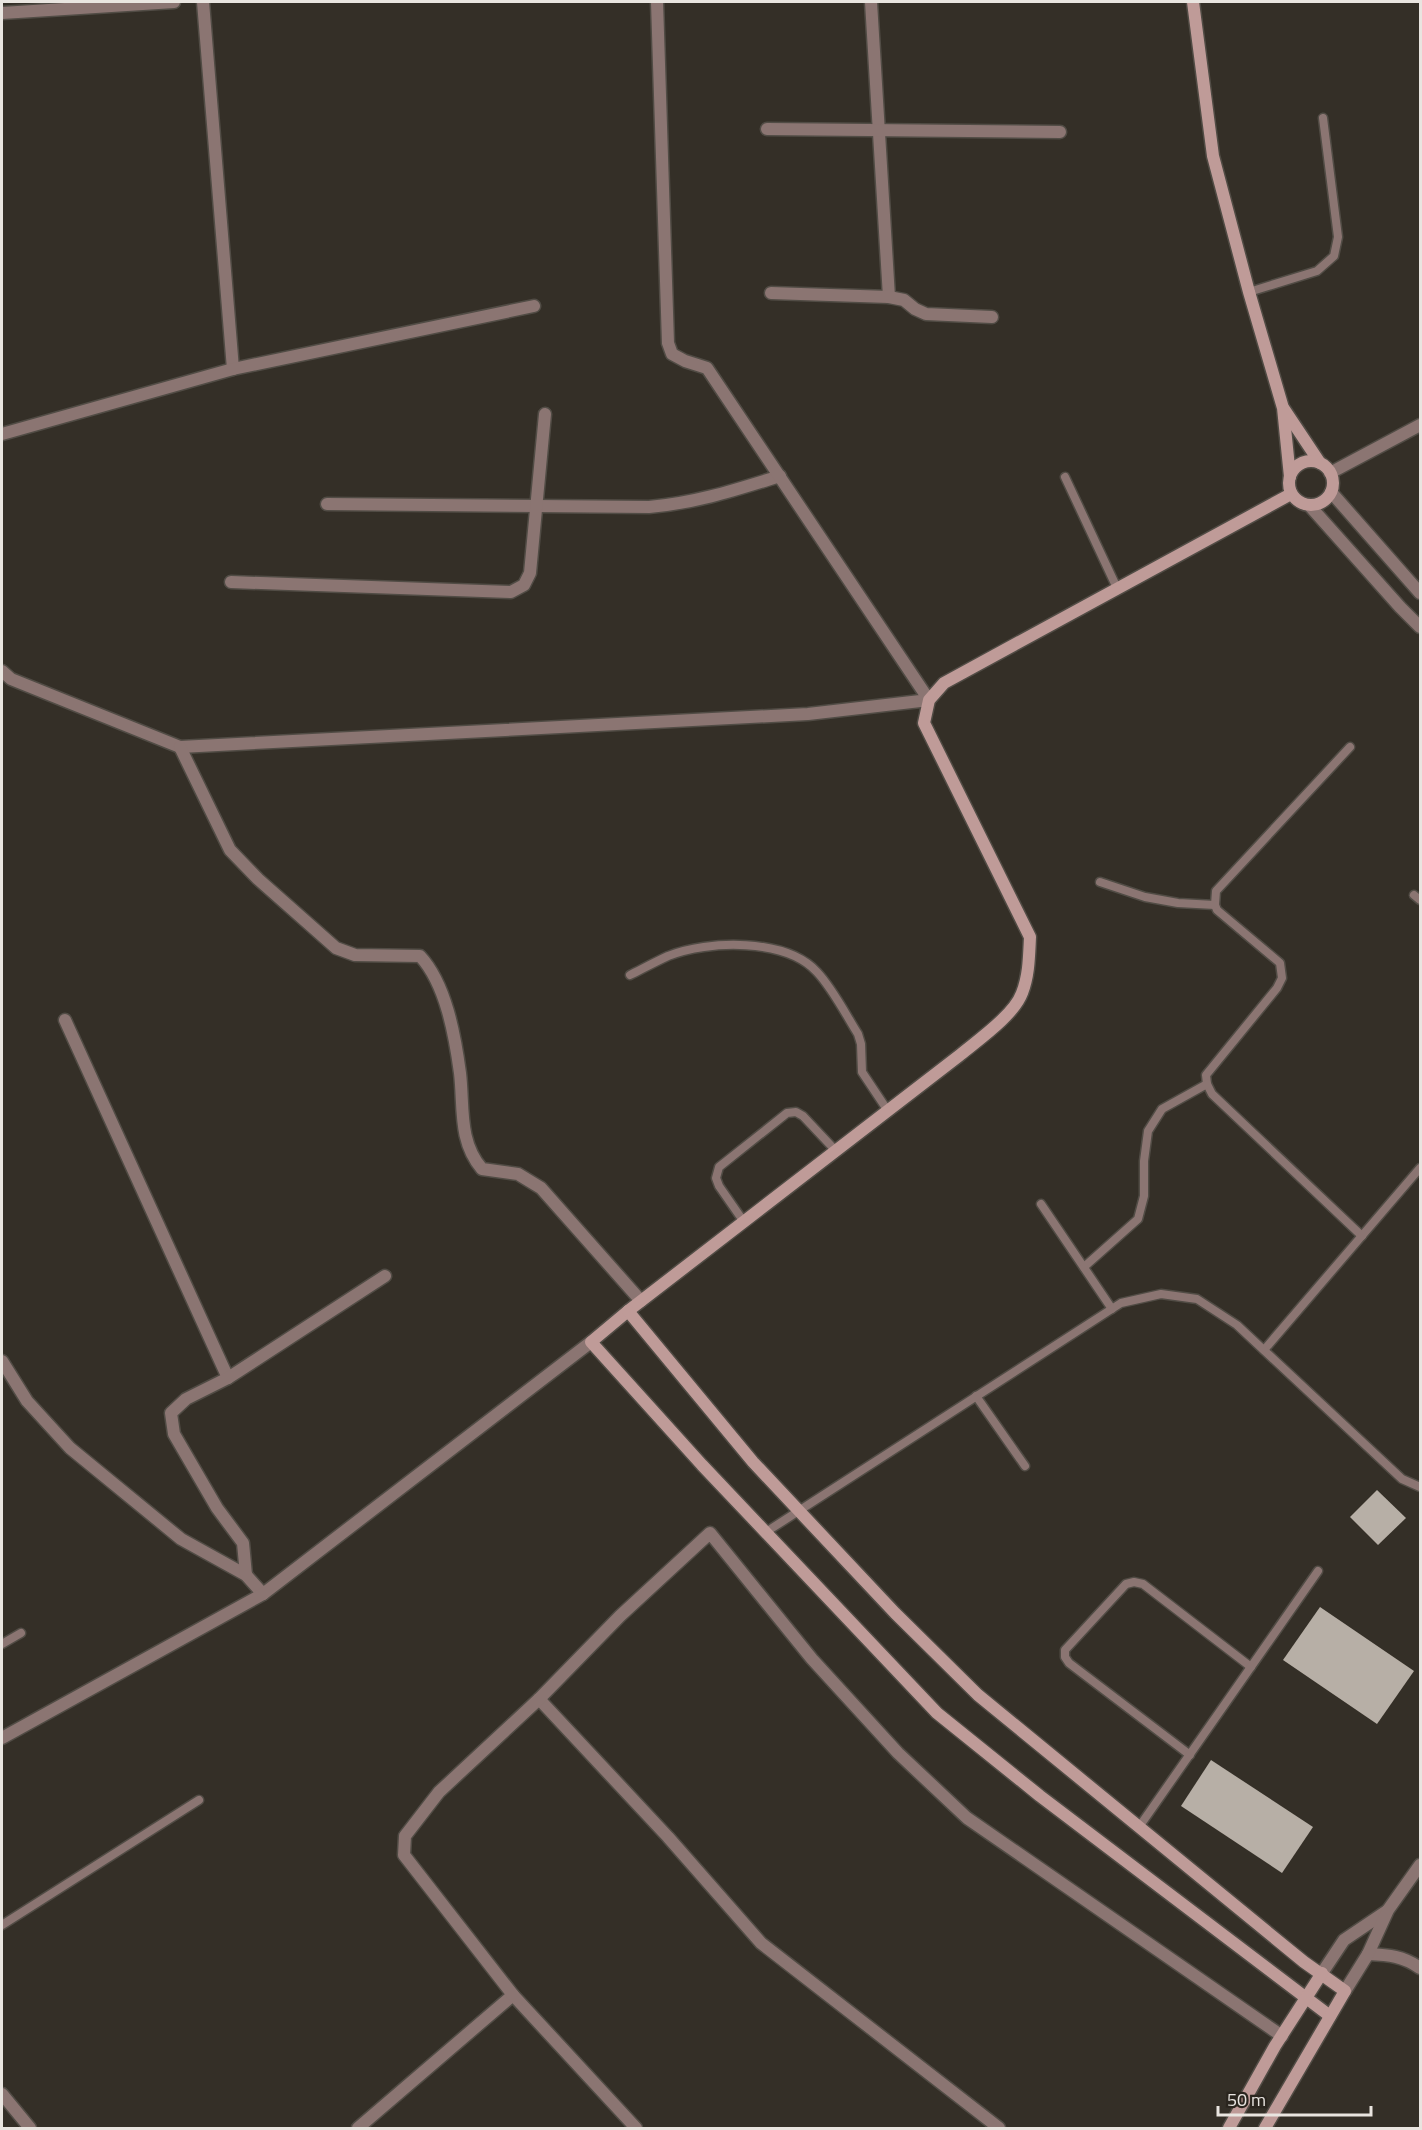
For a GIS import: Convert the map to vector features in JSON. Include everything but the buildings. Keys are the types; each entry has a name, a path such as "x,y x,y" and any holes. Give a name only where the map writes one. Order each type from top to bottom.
{"street":[{"path":"2,13 174,2"},
{"path":"203,2 233,369"},
{"path":"657,2 668,343 672,354 685,362 707,368 929,700"},
{"path":"871,2 889,297"},
{"path":"1193,2 1213,156 1283,408 1290,477"},
{"path":"767,129 1059,132"},
{"path":"771,293 889,297 904,300 926,314 992,317"},
{"path":"2,434 233,369 534,306"},
{"path":"1283,408 1332,479 1331,492 1322,502 1309,505"},
{"path":"231,582 511,592 524,585 530,573 545,414"},
{"path":"1330,473 1420,424"},
{"path":"1320,463 1303,463 1293,471 1288,483 1291,494 1296,500 1309,505 1420,627"},
{"path":"327,504 650,507 684,504 780,476"},
{"path":"1331,492 1420,593"},
{"path":"2,1738 263,1594 960,1056 1009,1011 1022,995 1029,968 1030,938 924,723 929,700 945,683 1291,494"},
{"path":"2,671 11,680 180,747 808,714 929,700"},
{"path":"180,747 230,850 258,879 336,948 355,955 420,956 428,964 443,993 460,1073 464,1133 474,1161 482,1170 518,1174 541,1188 641,1301"},
{"path":"65,1020 228,1378"},
{"path":"246,1575 243,1544 217,1508 174,1434 171,1413 186,1399 228,1378 385,1276"},
{"path":"628,1311 753,1462 895,1613 978,1695 1304,1962 1346,1991"},
{"path":"591,1342 702,1465 938,1713 1040,1796 1330,2016"},
{"path":"2,1361 27,1401 70,1448 181,1539 246,1575 263,1594"},
{"path":"636,2128 513,1995 404,1856 405,1836 439,1792 540,1699 620,1616 710,1533 812,1659 898,1753 967,1818 1282,2036"},
{"path":"540,1699 668,1837 761,1943 999,2128"},
{"path":"1265,2128 1368,1954 1388,1910 1420,1865"},
{"path":"1229,2128 1282,2036 1344,1940 1388,1910"},
{"path":"1368,1954 1398,1956 1420,1968"},
{"path":"358,2128 513,1995"},
{"path":"2,2094 30,2128"}],"lane":[{"path":"1249,292 1317,271 1334,256 1338,237 1323,118"},
{"path":"1065,477 1117,588"},
{"path":"1350,747 1216,891 1215,905 1222,916 1280,963 1282,978 1277,988 1206,1075 1212,1094 1362,1236"},
{"path":"1100,882 1145,897 1178,903 1215,905"},
{"path":"630,975 669,956 712,946 747,945 782,952 802,959 818,973 858,1034 861,1044 862,1072 888,1111"},
{"path":"1084,1267 1138,1219 1144,1196 1144,1161 1148,1131 1162,1109 1207,1084"},
{"path":"744,1222 718,1186 716,1178 718,1167 787,1113 803,1116 836,1151"},
{"path":"1264,1350 1420,1168"},
{"path":"1041,1204 1112,1309"},
{"path":"766,1532 1121,1303 1161,1294 1197,1299 1237,1325 1402,1479 1420,1487"},
{"path":"976,1396 1025,1466"},
{"path":"1139,1827 1318,1571"},
{"path":"1190,1755 1069,1663 1065,1657 1065,1650 1126,1584 1134,1582 1143,1584 1251,1667"},
{"path":"2,1644 21,1633"},
{"path":"2,1925 199,1800"}]}
